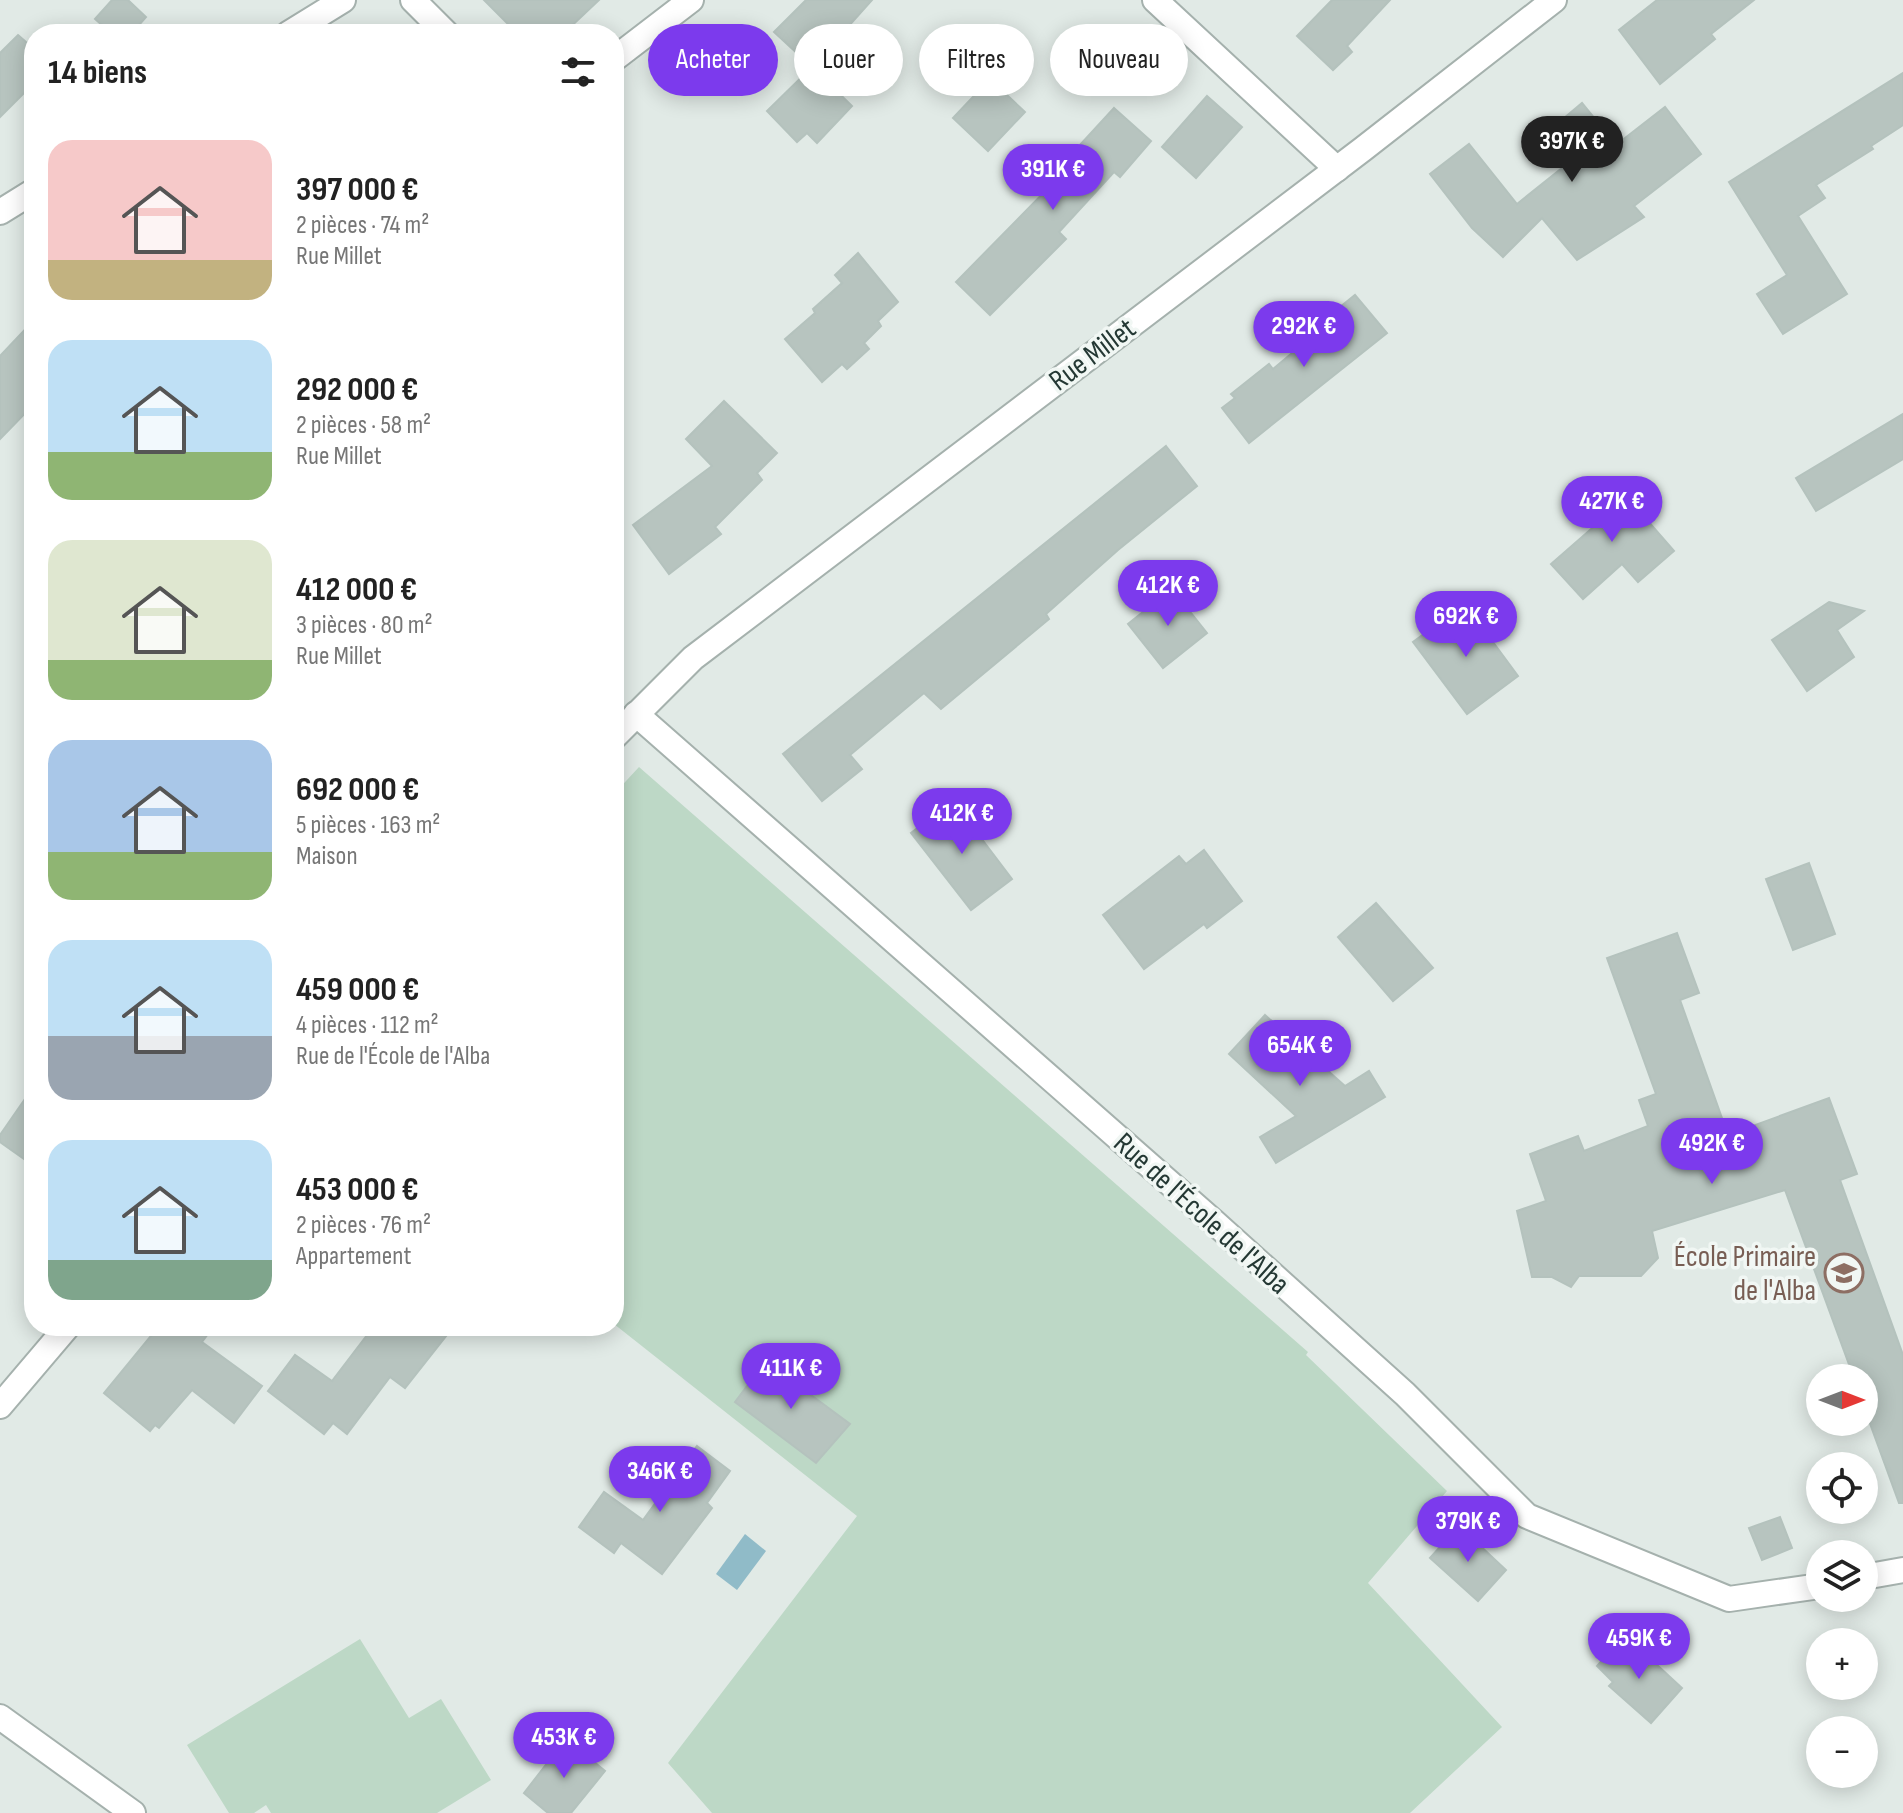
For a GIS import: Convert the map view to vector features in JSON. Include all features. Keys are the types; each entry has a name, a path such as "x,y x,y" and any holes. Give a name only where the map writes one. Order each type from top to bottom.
{"street":[{"path":"304,24 343,0"},
{"path":"413,0 437,24"},
{"path":"624,51 691,0"},
{"path":"1155,0 1337,169"},
{"name":"Rue Millet","path":"624,727 693,658 1337,169 1554,0"},
{"path":"0,212 24,197"},
{"name":"Rue de l'École de l'Alba","path":"636,714 1214,1222 1405,1394 1527,1516 1729,1599 1806,1588"},
{"path":"0,1406 60,1336"},
{"path":"1878,1574 1903,1570"},
{"path":"0,1717 133,1813"}],"green space":[{"path":"639,767 1308,1352 1306,1355 1447,1491 1368,1583 1502,1727 1410,1813 712,1813 668,1763 857,1516 624,1332 624,783"},
{"path":"360,1639 409,1718 441,1699 491,1780 437,1813 271,1813 266,1805 254,1813 229,1813 187,1745"}],"water":[{"path":"745,1534 766,1551 737,1590 716,1574"}],"building":[{"path":"112,0 128,0 146,17 140,24 101,24 95,19"},
{"path":"484,0 599,0 574,24 508,24"},
{"path":"806,0 872,0 851,24 794,24 794,50 778,36 778,28"},
{"path":"1332,0 1390,0 1347,46 1352,52 1333,70 1297,36"},
{"path":"1657,0 1754,0 1711,34 1715,39 1660,84 1619,30"},
{"path":"18,35 24,40 24,93 0,117 0,53"},
{"path":"1903,73 1903,125 1871,146 1873,149 1816,185 1825,198 1798,216 1847,294 1783,334 1757,294 1787,275 1729,182"},
{"path":"794,85 794,96 842,96 852,106 817,143 807,133 797,142 767,111"},
{"path":"974,96 1008,96 1025,112 988,151 953,118"},
{"path":"1207,96 1242,127 1196,178 1162,147"},
{"path":"1582,103 1616,145 1665,107 1701,154 1634,206 1644,217 1577,260 1542,218 1503,257 1472,228 1430,174 1469,144 1517,204 1572,160 1550,130"},
{"path":"1114,108 1151,141 1120,177 1114,172 1059,232 1066,239 990,315 956,282 1062,174 1057,170"},
{"path":"858,253 898,302 878,321 881,326 864,343 869,349 847,369 842,364 822,382 785,339 815,313 813,309 842,283 835,275"},
{"path":"1355,295 1387,333 1249,443 1222,408 1235,398 1231,394 1269,364 1273,369 1322,328 1319,324"},
{"path":"24,331 24,414 0,439 0,356"},
{"path":"724,401 777,453 757,473 762,480 715,527 721,534 669,574 633,525 712,466 686,439"},
{"path":"1903,414 1903,459 1816,511 1796,478"},
{"path":"1166,446 1197,486 1118,550 1046,614 1049,619 941,709 924,693 850,755 862,769 822,801 783,754"},
{"path":"1614,482 1674,551 1638,582 1622,564 1583,599 1551,564 1598,523 1585,508"},
{"path":"1172,589 1207,633 1163,668 1128,624"},
{"path":"1829,602 1864,611 1837,630 1854,657 1807,691 1772,640"},
{"path":"1465,604 1518,676 1467,714 1413,642"},
{"path":"953,801 1012,879 971,910 911,833"},
{"path":"1204,850 1242,901 1207,928 1204,924 1144,969 1103,915 1179,856 1186,864"},
{"path":"1809,863 1835,934 1793,950 1766,879"},
{"path":"1376,903 1433,968 1393,1001 1338,937"},
{"path":"1677,933 1699,993 1680,1000 1728,1135 1829,1098 1857,1174 1840,1180 1903,1355 1903,1503 1899,1503 1875,1436 1878,1436 1878,1364 1849,1364 1785,1190 1652,1231 1658,1258 1641,1276 1579,1276 1571,1287 1552,1277 1532,1277 1517,1211 1546,1201 1530,1154 1578,1136 1584,1151 1648,1126 1639,1100 1656,1094 1607,958"},
{"path":"1265,1015 1345,1086 1369,1071 1385,1097 1276,1163 1260,1137 1296,1116 1229,1054"},
{"path":"24,1100 24,1159 0,1142 0,1135"},
{"path":"151,1336 206,1336 202,1342 262,1386 234,1423 192,1390 159,1428 155,1425 150,1431 104,1393"},
{"path":"366,1336 446,1336 405,1388 390,1377 347,1434 333,1423 324,1434 268,1391 295,1355 332,1381"},
{"path":"771,1354 792,1372 788,1378 850,1424 816,1463 735,1402"},
{"path":"697,1446 730,1471 707,1503 712,1508 662,1574 621,1543 614,1553 579,1527 604,1492 643,1520"},
{"path":"1780,1517 1792,1548 1762,1560 1749,1528"},
{"path":"1459,1526 1506,1570 1478,1601 1430,1558"},
{"path":"1621,1640 1637,1655 1642,1651 1682,1688 1651,1723 1609,1686 1613,1682 1597,1666"},
{"path":"566,1739 605,1771 571,1813 548,1813 524,1793"}],"place":[{"name":"École Primaire de l'Alba","path":"1844,1273"}]}
